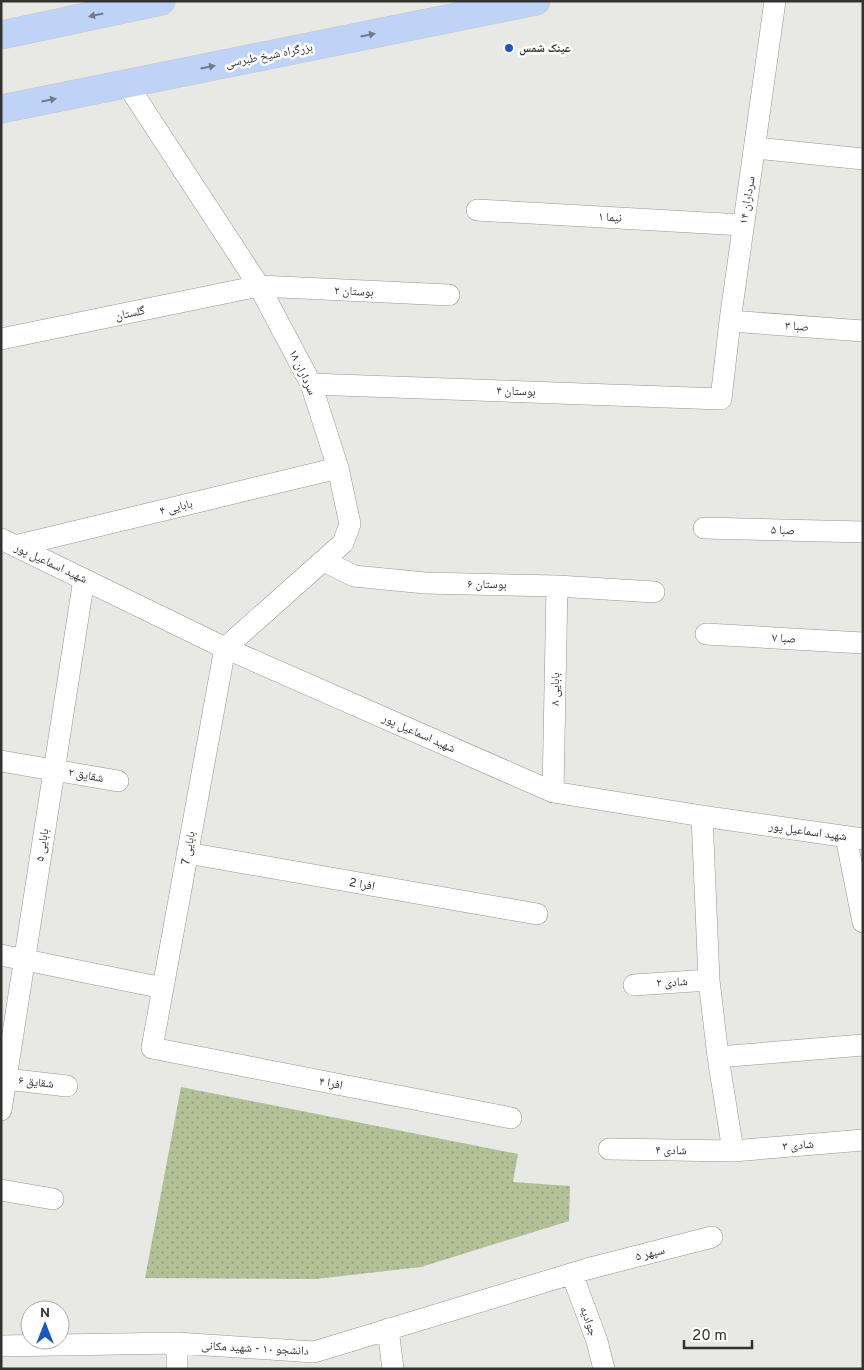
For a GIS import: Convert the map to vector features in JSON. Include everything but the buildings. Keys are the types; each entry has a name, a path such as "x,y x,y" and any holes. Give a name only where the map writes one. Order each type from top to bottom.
{"highway":[{"path":"1,34 161,1"},
{"name":"بزرگراه شیخ طبرسی","path":"1,109 536,1"}],"street":[{"name":"سرداران ۱۴","path":"722,399 730,321 756,148 775,1"},
{"name":"سرداران ۱۸","path":"127,84 259,286 311,384 338,468 350,524 343,543 225,648"},
{"path":"756,148 863,159"},
{"name":"نیما ۱","path":"477,210 743,225"},
{"name":"بوستان ۲","path":"259,286 449,295"},
{"name":"گلستان","path":"1,339 259,286"},
{"name":"صبا ۳","path":"730,321 863,331"},
{"name":"بوستان ۴","path":"311,384 722,399"},
{"name":"بابایی ۴","path":"8,543 338,468"},
{"name":"صبا ۵","path":"704,528 863,532"},
{"name":"شهید اسماعیل پور","path":"8,543 225,648 553,792 854,838"},
{"name":"بوستان ۶","path":"324,561 354,576 425,583 557,586 654,592"},
{"name":"بابایی ۵","path":"1,1110 6,1079 9,1010 25,960 84,579"},
{"name":"بابایی ۸","path":"553,792 557,586"},
{"name":"صبا ۷","path":"706,634 863,643"},
{"name":"بابایی 7","path":"152,1048 225,648"},
{"name":"شقایق ۲","path":"1,761 118,781"},
{"path":"702,816 709,980 718,1057 733,1151"},
{"path":"854,838 863,922"},
{"name":"افرا 2","path":"187,854 537,914"},
{"path":"1,955 163,988"},
{"name":"شادی ۲","path":"634,985 709,980"},
{"path":"718,1057 863,1045"},
{"name":"افرا ۴","path":"152,1048 511,1118"},
{"name":"شقایق ۶","path":"6,1079 67,1086"},
{"name":"شادی ۳","path":"733,1151 863,1140"},
{"name":"شادی ۴","path":"609,1149 733,1151"},
{"path":"1,1190 53,1199"},
{"name":"سپهر ۵","path":"580,1271 712,1237"},
{"name":"دانشجو ۱۰ - شهید مکانی","path":"1,1346 177,1343 314,1352 580,1271"},
{"name":"جوادیه","path":"580,1271 604,1369"},
{"path":"388,1329 393,1369"},
{"path":"177,1343 177,1369"}],"green space":[{"path":"181,1087 518,1154 513,1182 570,1186 569,1221 421,1267 316,1279 145,1278"}],"place":[{"name":"عینک شمس","path":"509,48"}]}
